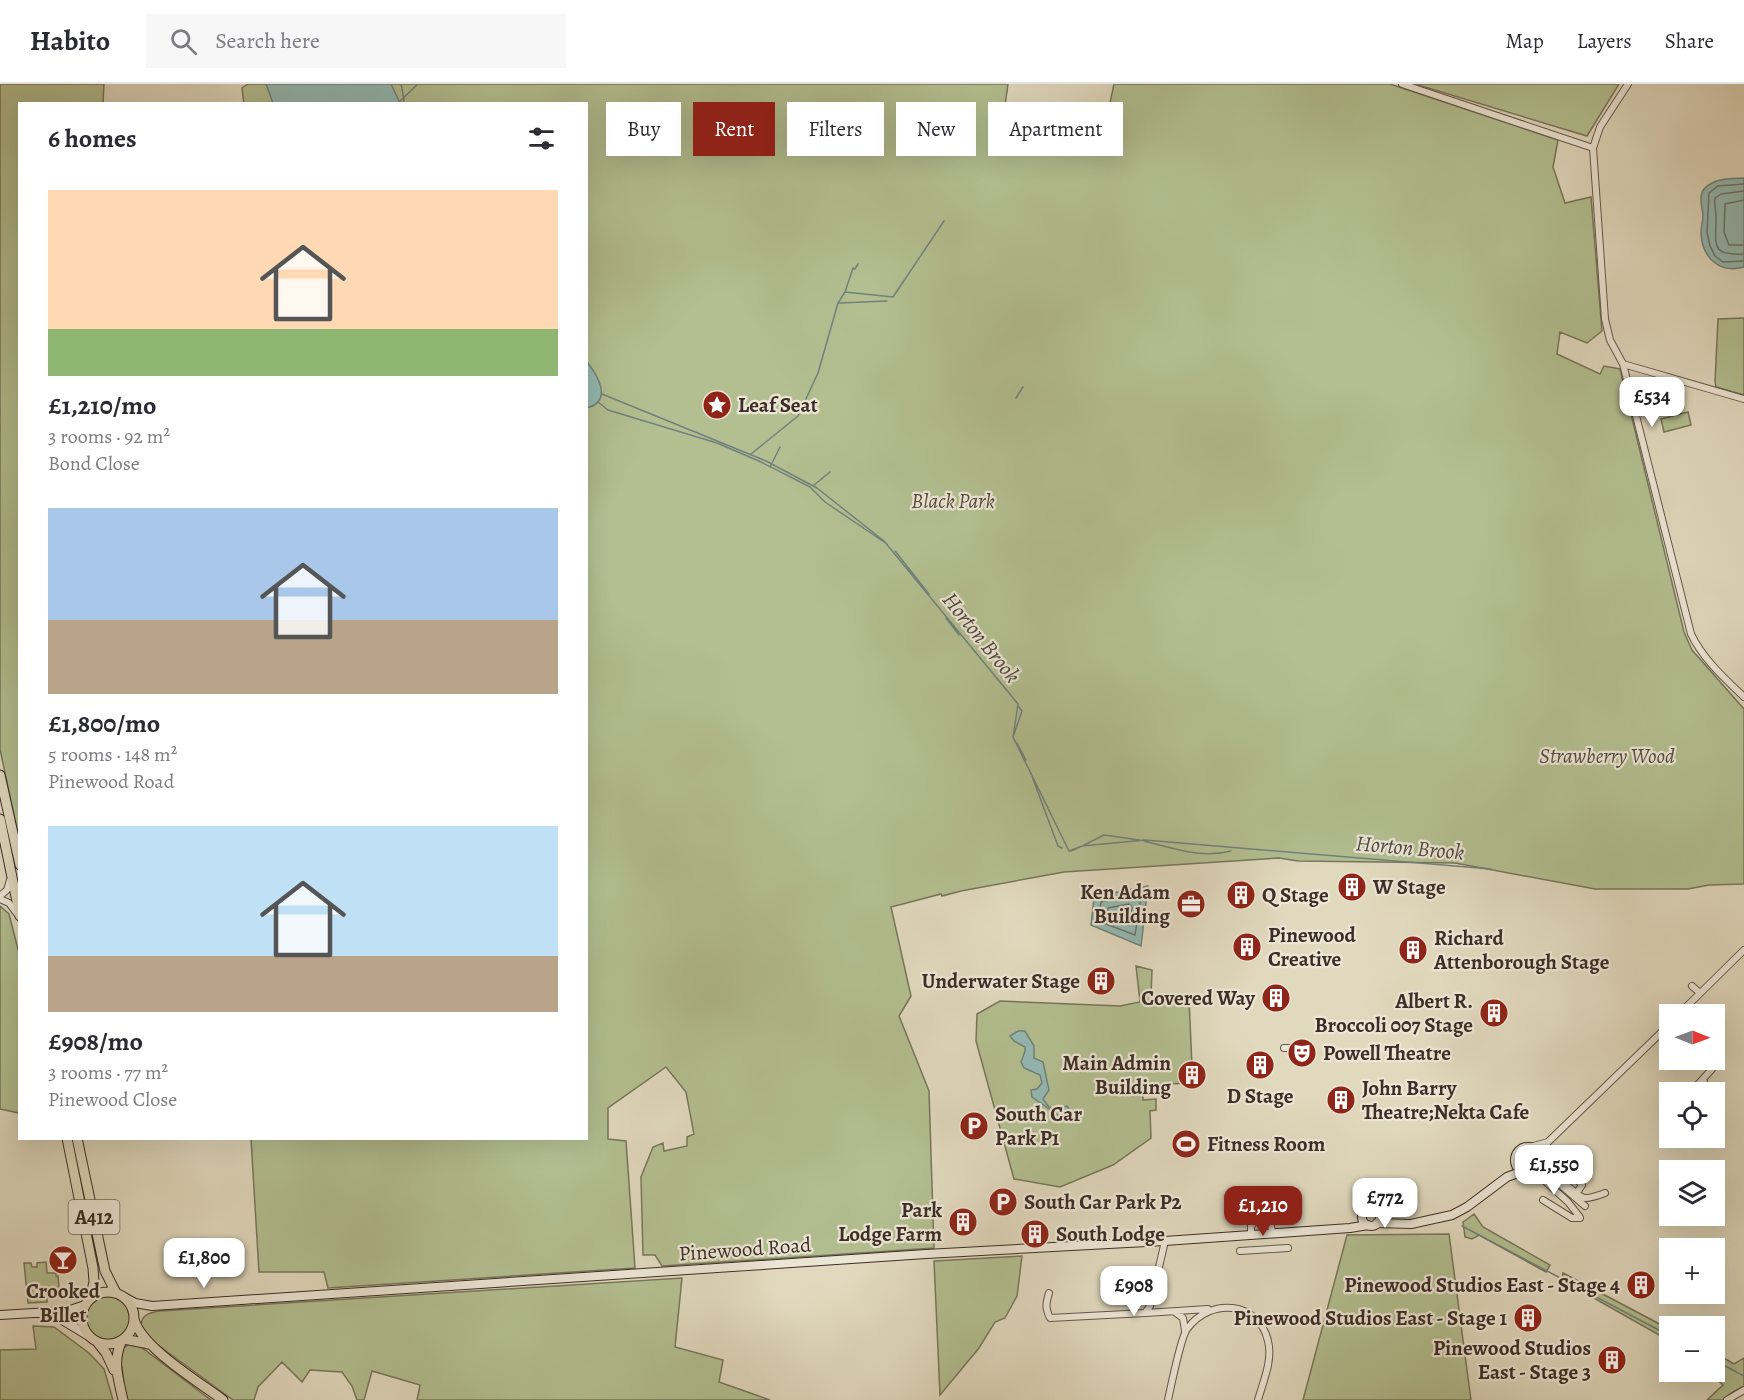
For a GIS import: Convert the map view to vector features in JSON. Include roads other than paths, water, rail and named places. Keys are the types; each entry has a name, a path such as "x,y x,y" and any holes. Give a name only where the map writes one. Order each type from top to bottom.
{"main road":[{"path":"0,775 18,856"},
{"path":"0,819 18,906"},
{"name":"A412","path":"67,1140 93,1268 94,1282 88,1301"},
{"name":"A412","path":"77,1140 105,1271 120,1295"},
{"path":"118,1377 106,1353 87,1335 81,1322 88,1301 106,1292 120,1295 132,1308 136,1327 149,1344 223,1400"},
{"path":"123,1400 116,1358 123,1339 132,1328 134,1318"},
{"path":"97,1342 107,1345 123,1339 149,1344"}],"street":[{"path":"1402,84 1593,148"},
{"path":"1628,84 1600,127 1593,148 1605,319 1610,340 1623,364 1691,634 1698,647 1723,677 1744,697"},
{"path":"1623,364 1744,399"},
{"path":"12,873 7,890 0,898 9,903 18,914"},
{"path":"1689,1004 1744,950"},
{"path":"1692,986 1700,993"},
{"path":"1548,1142 1525,1147 1519,1151 1516,1161 1518,1167 1523,1171 1538,1163 1548,1142 1659,1035"},
{"path":"1284,1048 1310,1047"},
{"path":"1701,1082 1712,1069 1704,1082"},
{"path":"1530,1147 1537,1150 1538,1163 1580,1217 1572,1218 1543,1200"},
{"name":"Pinewood Road","path":"1507,1177 1516,1161"},
{"path":"1538,1163 1585,1206"},
{"name":"Pinewood Road","path":"120,1295 135,1303 152,1306 926,1254 1166,1242 1341,1228 1369,1222 1404,1224 1432,1221 1452,1215 1467,1207 1507,1177 1523,1171"},
{"path":"1559,1182 1572,1174 1582,1185 1576,1194"},
{"path":"1559,1182 1579,1197 1589,1198 1605,1193"},
{"path":"1377,1211 1380,1217 1369,1222 1364,1212 1372,1208 1404,1224"},
{"path":"1251,1234 1251,1226 1256,1220 1267,1221 1271,1225 1264,1250"},
{"path":"1145,1312 1150,1306 1166,1242"},
{"path":"1240,1251 1287,1248"},
{"path":"1049,1293 1046,1310 1050,1318 1229,1307 1243,1310 1255,1318 1264,1329 1268,1341 1269,1357 1258,1400"},
{"path":"0,1315 67,1311 88,1301"},
{"name":"Pinewood Road","path":"134,1318 152,1306"},
{"path":"1185,1331 1203,1313 1213,1309"},
{"path":"1168,1400 1185,1331 1183,1318 1174,1311"},
{"path":"49,1312 87,1335"},
{"path":"1727,1400 1744,1390"}],"water":[{"path":"266,84 391,84 400,102 273,102"},
{"path":"1744,178 1744,267 1727,268 1720,266 1709,257 1702,242 1702,194 1705,188 1713,182"},
{"path":"588,364 601,388 600,400 588,408"},
{"path":"1148,886 1141,946 1091,925 1094,897"},
{"path":"1018,1031 1025,1031 1034,1046 1034,1058 1043,1062 1049,1090 1043,1099 1049,1107 1054,1109 1067,1106 1069,1109 1068,1113 1061,1117 1032,1097 1031,1090 1037,1089 1042,1083 1040,1075 1024,1068 1021,1062 1025,1047 1010,1036"}],"waterway":[{"name":"Horton Brook","path":"401,84 403,102"},
{"path":"399,102 418,84"},
{"path":"845,292 893,297 944,221"},
{"path":"751,454 798,416 818,373 838,303 845,292 853,268 855,269 858,264"},
{"path":"839,303 887,301"},
{"path":"1016,398 1023,387"},
{"name":"Horton Brook","path":"602,394 766,461 817,488 884,541 1018,704 1013,737 1069,851 1082,846 1145,840 1491,869"},
{"name":"Horton Brook","path":"598,402 608,410 717,443 761,462 810,487 825,502 887,544"},
{"path":"770,467 780,447"},
{"path":"814,485 830,472"},
{"name":"Horton Brook","path":"895,551 929,594"},
{"name":"Horton Brook","path":"946,618 959,635"},
{"name":"Horton Brook","path":"1013,737 1022,711 1018,706"},
{"name":"Horton Brook","path":"1017,743 1026,760"},
{"path":"1033,779 1058,846 1062,848"},
{"path":"1084,845 1104,835 1139,840"},
{"path":"1144,841 1198,853 1231,851"},
{"name":"Horton Brook","path":"1071,851 1080,847"},
{"path":"1462,1226 1659,1330"},
{"path":"1725,1366 1744,1376"}],"place":[{"name":"Leaf Seat","path":"717,405"},
{"name":"W Stage","path":"1352,887"},
{"name":"Q Stage","path":"1241,895"},
{"name":"Ken Adam Building","path":"1191,904"},
{"name":"Pinewood Creative","path":"1247,947"},
{"name":"Richard Attenborough Stage","path":"1413,950"},
{"name":"Underwater Stage","path":"1101,981"},
{"name":"Covered Way","path":"1276,998"},
{"name":"Albert R. Broccoli 007 Stage","path":"1494,1013"},
{"name":"Powell Theatre","path":"1302,1053"},
{"name":"D Stage","path":"1260,1065"},
{"name":"Main Admin Building","path":"1192,1075"},
{"name":"John Barry Theatre;Nekta Cafe","path":"1341,1100"},
{"name":"South Car Park P1","path":"974,1126"},
{"name":"Fitness Room","path":"1186,1144"},
{"name":"South Car Park P2","path":"1003,1202"},
{"name":"Park Lodge Farm","path":"963,1222"},
{"name":"South Lodge","path":"1035,1234"},
{"name":"Crooked Billet","path":"63,1260"},
{"name":"Pinewood Studios East - Stage 4","path":"1641,1285"},
{"name":"Pinewood Studios East - Stage 1","path":"1528,1318"},
{"name":"Pinewood Studios East - Stage 3","path":"1612,1360"}],"park label":[{"name":"Black Park","path":"953,501"},
{"name":"Strawberry Wood","path":"1607,756"}]}
